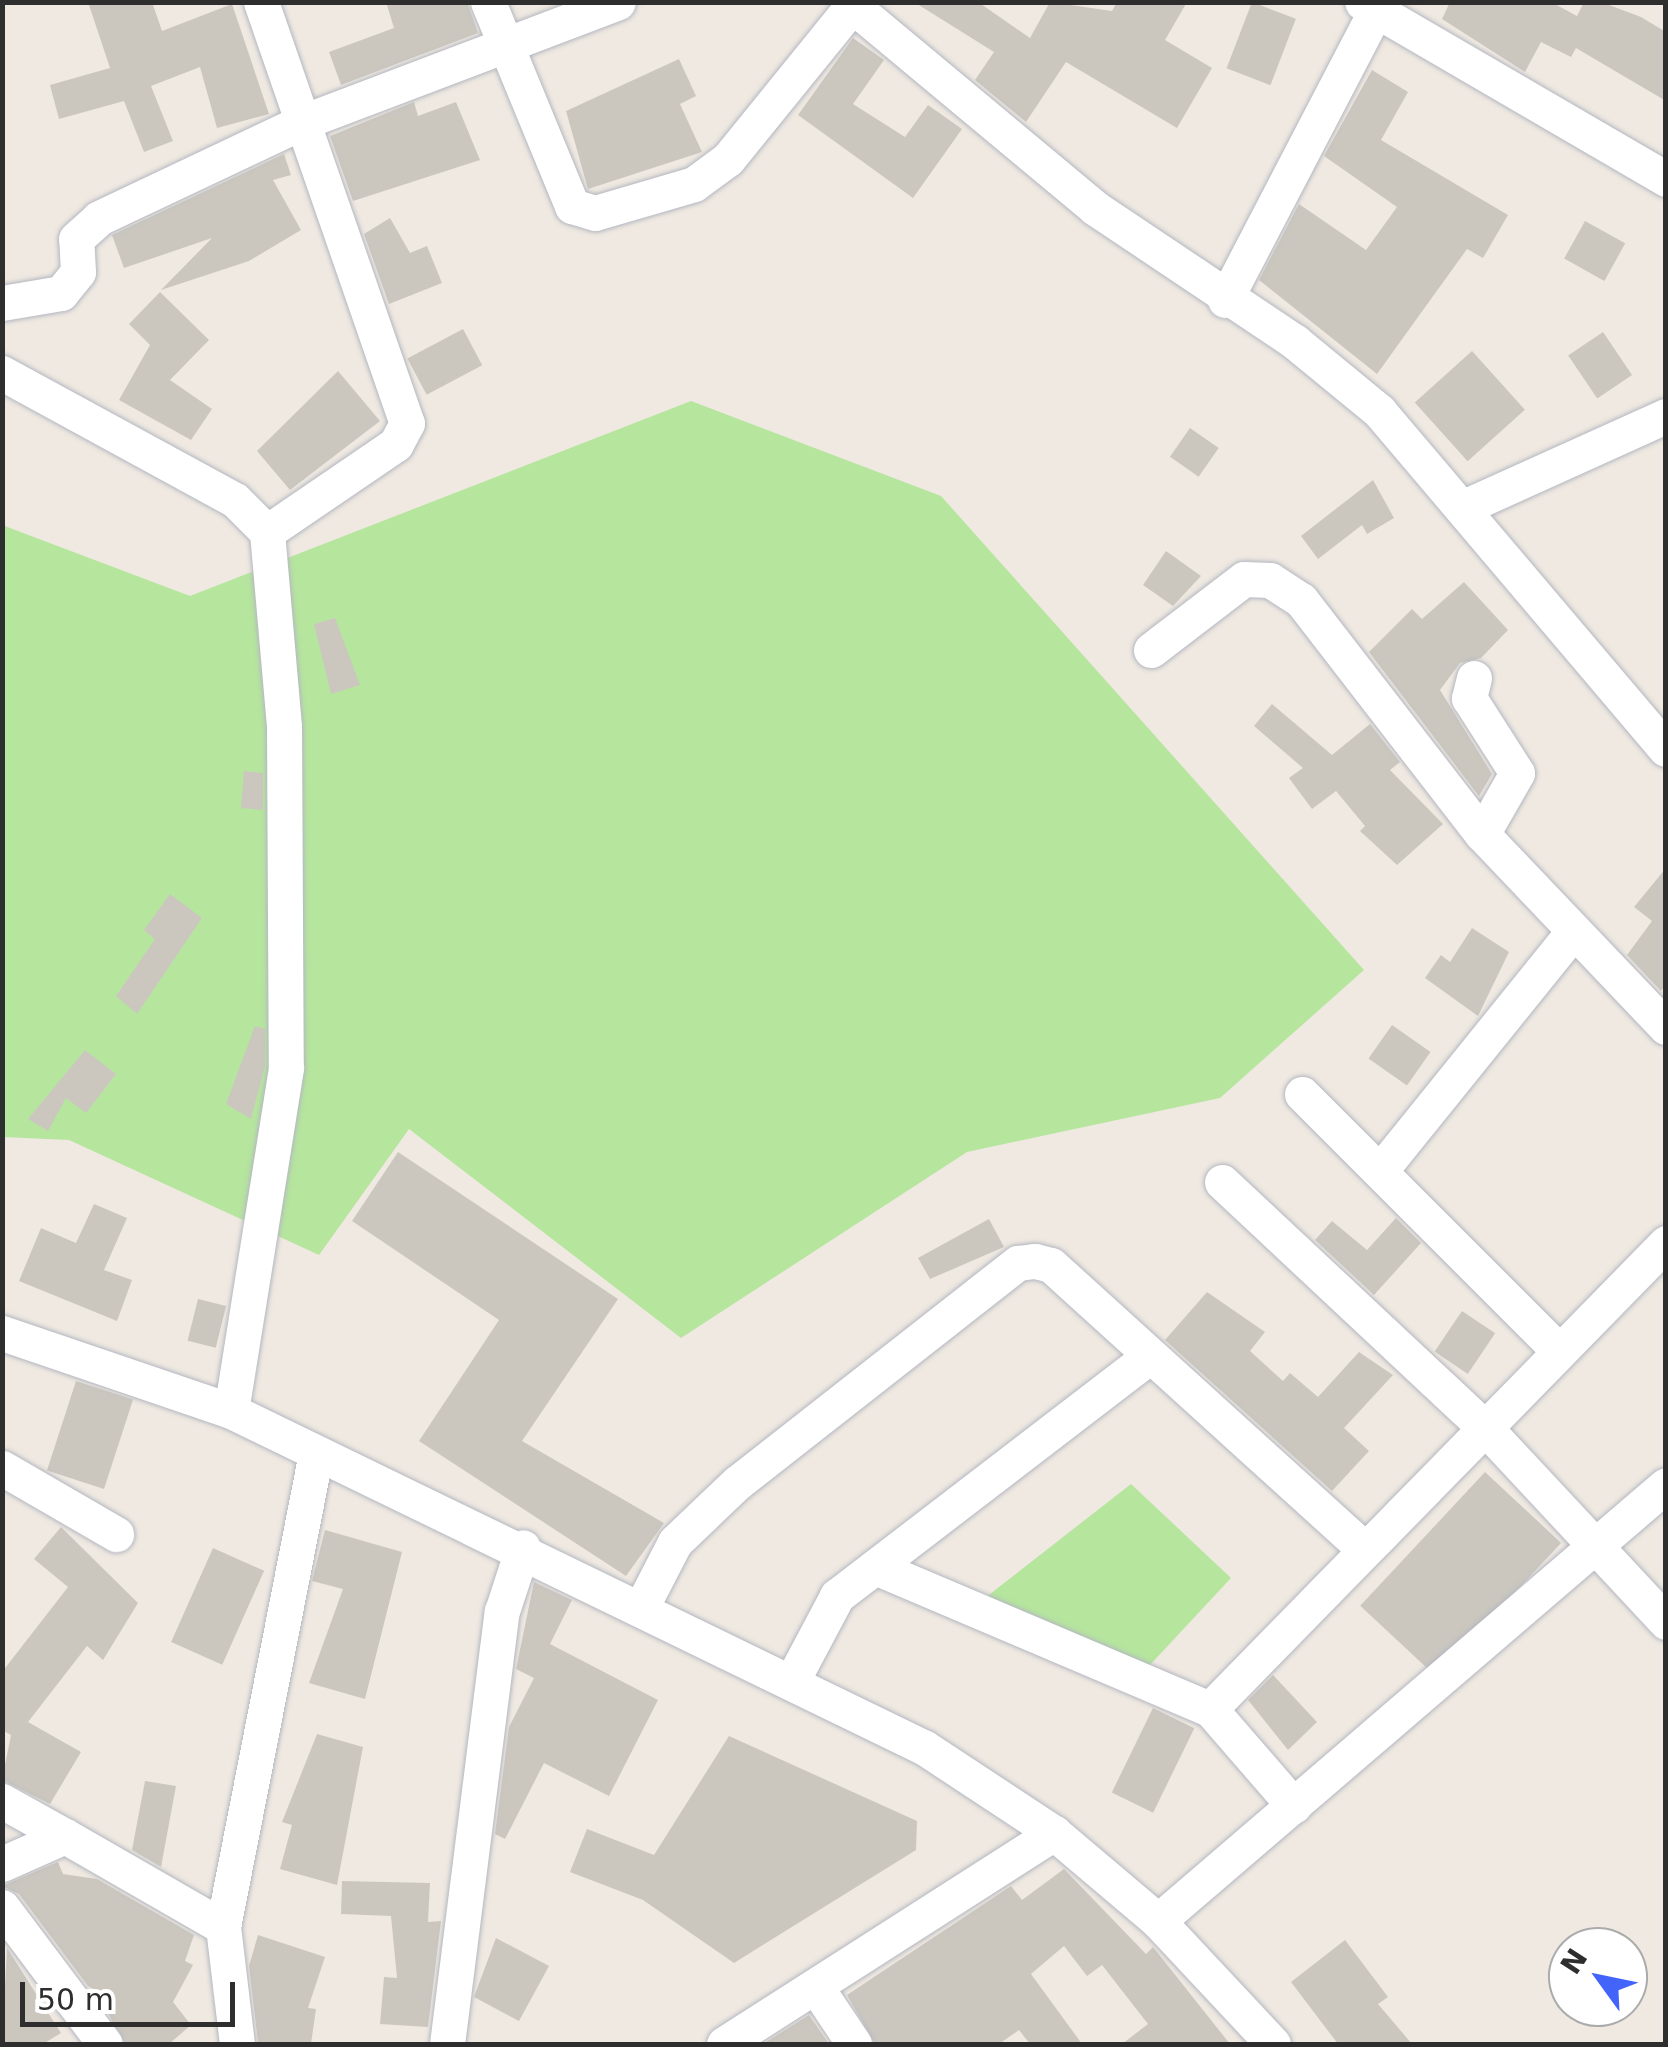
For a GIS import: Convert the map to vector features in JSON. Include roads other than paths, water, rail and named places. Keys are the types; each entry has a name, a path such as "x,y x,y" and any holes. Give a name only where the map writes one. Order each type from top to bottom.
{"street":[{"path":"261,2 300,124 407,423 396,444 267,532"},
{"path":"488,2 502,45 572,206 595,214 694,184 728,159 850,4 1095,208 1225,300 1295,342 1379,411 1464,508 1543,614 1666,750"},
{"path":"2,303 61,293 74,281 82,227 300,124 618,2"},
{"path":"1225,300 1373,5 1666,179"},
{"path":"2,373 235,500 267,532 284,727 286,1068 231,1411"},
{"path":"1464,508 1666,416"},
{"path":"1151,650 1244,579 1270,580 1301,600 1482,834 1572,933 1666,1027"},
{"path":"1474,678 1469,698 1517,774 1482,834"},
{"path":"1380,1172 1572,933"},
{"path":"1302,1094 1556,1348"},
{"path":"1222,1182 1489,1432 1666,1622"},
{"path":"1210,1709 1363,1548 1489,1432 1556,1348 1666,1243"},
{"path":"642,1606 675,1542 737,1482 1018,1264 1050,1265 1363,1548"},
{"path":"2,1333 231,1411 314,1456 524,1547 794,1677 1054,1833 1158,1921 1273,2044"},
{"path":"794,1677 836,1596 1150,1356"},
{"path":"235,2044 223,1927 314,1456"},
{"path":"2,1468 116,1534"},
{"path":"1158,1921 1600,1549 1666,1485"},
{"path":"447,2044 502,1611 524,1547"},
{"path":"875,1567 1210,1709 1294,1806"},
{"path":"2,1801 223,1927"},
{"path":"724,2044 818,1990 1054,1833"},
{"path":"2,1864 64,1836"},
{"path":"2,1907 105,2044"},
{"path":"818,1990 854,2044"}]}
